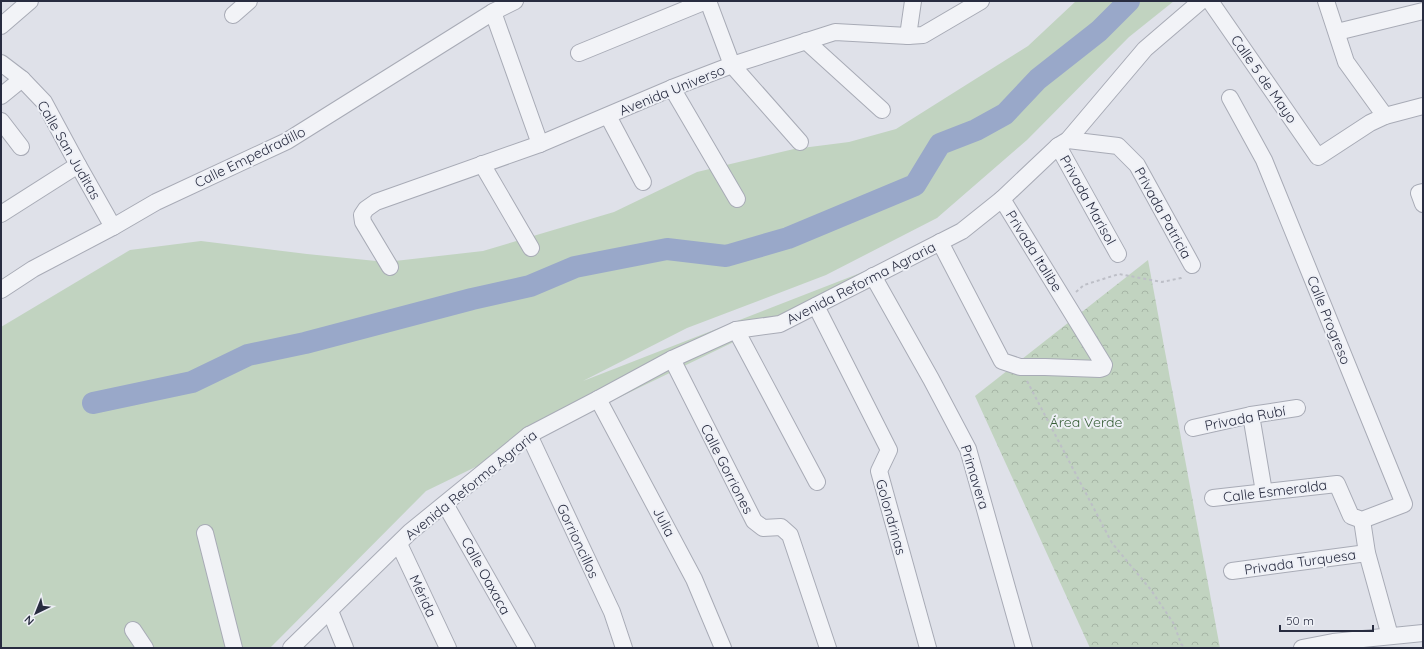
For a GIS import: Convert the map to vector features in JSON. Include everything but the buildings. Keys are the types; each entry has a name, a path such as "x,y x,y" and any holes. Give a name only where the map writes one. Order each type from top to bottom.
{"street":[{"path":"2,22 30,1"},
{"path":"233,15 250,1"},
{"name":"Calle Empedradillo","path":"1,290 33,269 156,202 288,142 493,12 515,1"},
{"path":"579,53 707,1 732,65 800,142"},
{"path":"908,36 913,1"},
{"name":"Avenida Universo","path":"390,267 363,222 362,215 366,209 376,202 540,144 672,88 732,65 835,32 908,36 923,35 981,1"},
{"name":"Avenida Reforma Agraria","path":"298,644 410,532 529,435 672,359 736,330 780,324 962,231 1002,199 1063,143 1145,49 1201,1"},
{"name":"Calle 5 de Mayo","path":"1210,1 1318,157 1370,123 1385,116"},
{"path":"1326,1 1346,62 1385,116 1423,106"},
{"path":"1337,32 1423,11"},
{"path":"493,12 540,144"},
{"path":"806,41 882,110"},
{"name":"Calle San Juditas","path":"1,63 22,79 44,102 78,165 114,226"},
{"path":"1,96 22,79"},
{"path":"672,88 737,199"},
{"name":"Calle Progreso","path":"1230,98 1264,160 1404,504 1357,518"},
{"path":"608,116 642,182"},
{"path":"1,121 21,147"},
{"name":"Privada Marisol","path":"1063,143 1118,254"},
{"name":"Privada Patricia","path":"1063,143 1118,146 1137,165 1192,265"},
{"path":"482,164 531,248"},
{"path":"1,214 78,165"},
{"path":"1423,192 1419,193 1423,204"},
{"name":"Privada Italibe","path":"1002,199 1104,365 1103,368 1100,369 1045,366 1020,367"},
{"path":"940,242 1002,361 1020,367"},
{"name":"Primavera","path":"873,276 932,379 968,449 1024,648"},
{"name":"Golondrinas","path":"816,306 889,450 878,471 928,648"},
{"path":"736,330 817,482"},
{"name":"Calle Gorriones","path":"672,359 754,521 763,528 780,527 790,535 828,648"},
{"name":"Julia","path":"598,399 694,579 723,648"},
{"name":"Privada Rubí","path":"1193,428 1252,415 1297,408"},
{"path":"1252,415 1264,492"},
{"name":"Gorrioncillos","path":"529,435 612,612 624,648"},
{"name":"Calle Esmeralda","path":"1212,498 1337,484 1357,518"},
{"name":"Calle Oaxaca","path":"445,504 527,648"},
{"path":"1357,518 1367,553 1402,640"},
{"path":"205,533 234,648"},
{"name":"Mérida","path":"399,544 448,648"},
{"name":"Privada Turquesa","path":"1232,571 1367,553"},
{"path":"330,611 345,648"},
{"path":"133,630 146,648"},
{"path":"1302,648 1402,640 1423,633"}],"path":[{"path":"1066,303 1084,285 1119,274 1162,282 1181,278 1192,265"},
{"path":"1020,367 1112,543 1151,590 1174,624 1181,644 1186,648"}],"green space":[{"path":"1076,1 1174,1 1129,37 1027,140 937,218 826,275 687,328 583,381 940,242 426,491 270,648 1,648 1,327 130,250 201,241 386,262 483,251 614,212 697,172 794,149 849,142 896,129 1028,46"},
{"name":"Área Verde","path":"1148,260 1220,648 1090,648 975,396"}],"waterway":[{"path":"93,403 192,382 248,355 305,343 472,299 530,286 575,267 667,249 726,256 788,238 915,185 940,144 976,130 1005,114 1038,79 1099,31 1129,1"}]}
